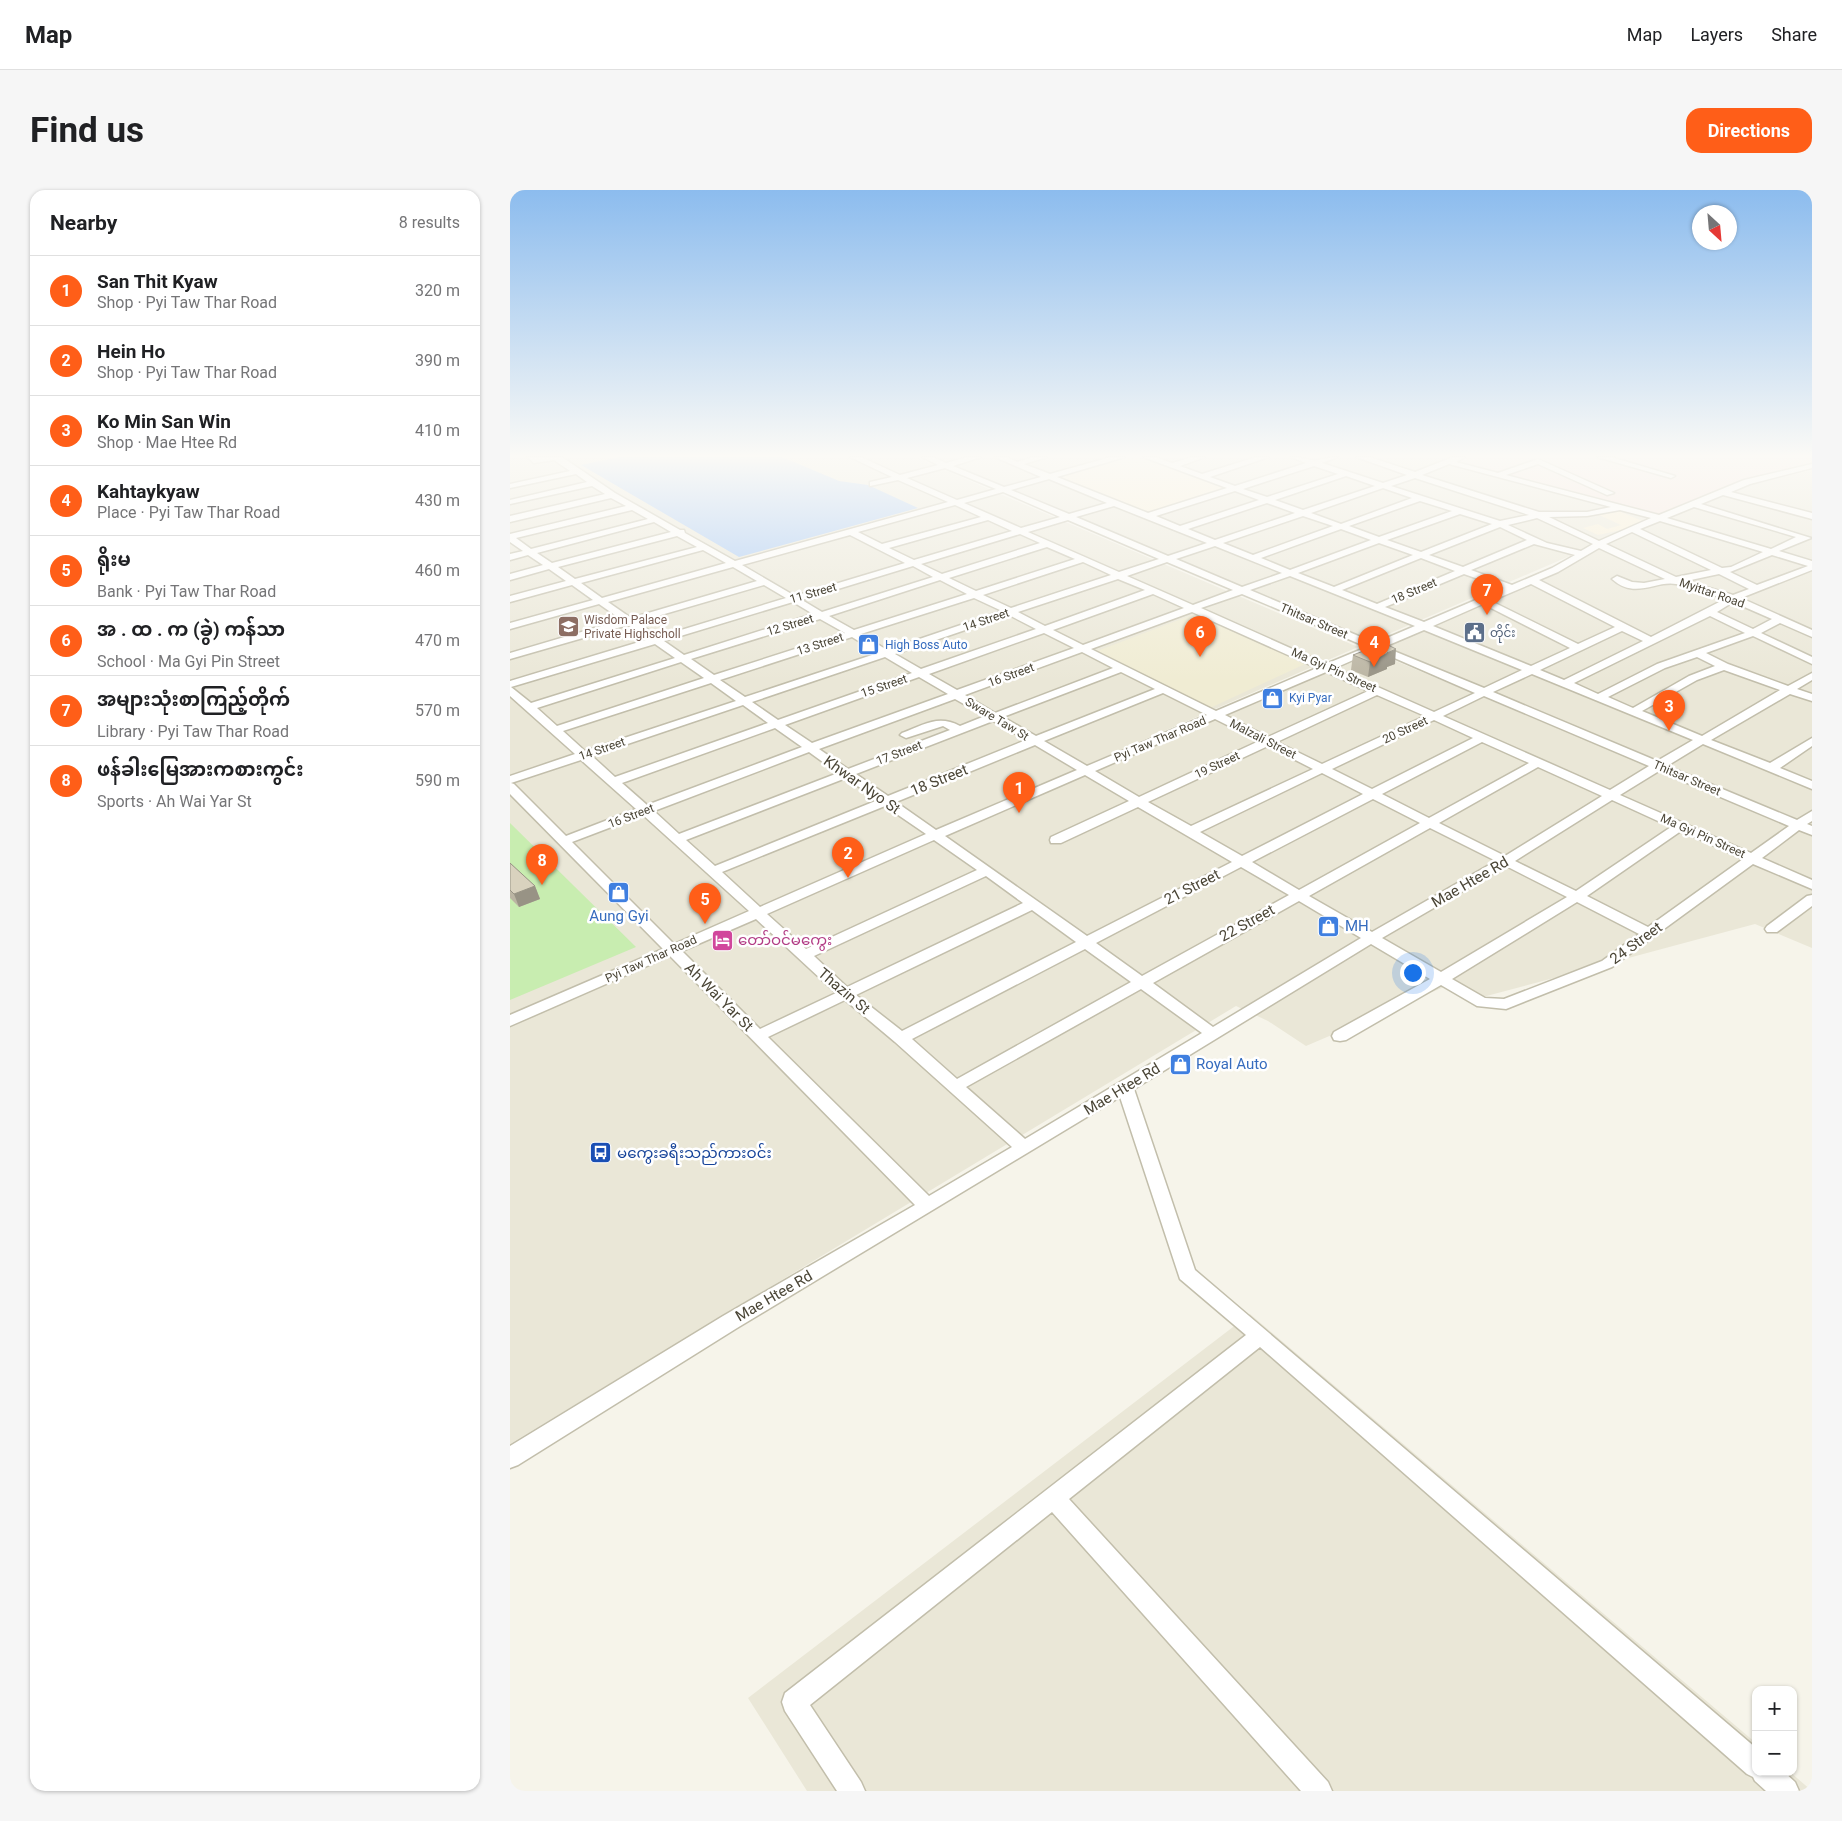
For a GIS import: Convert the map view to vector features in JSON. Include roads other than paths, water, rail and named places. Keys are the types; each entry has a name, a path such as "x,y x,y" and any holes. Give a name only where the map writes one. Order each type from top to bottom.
{"street":[{"path":"510,537 533,532"},
{"path":"510,557 611,532"},
{"path":"510,577 681,532"},
{"name":"Sware Taw St","path":"681,532 1439,980"},
{"path":"510,626 850,532"},
{"name":"Malzali Street","path":"850,532 1649,933"},
{"path":"882,547 937,532"},
{"name":"11 Street","path":"510,684 1020,532"},
{"name":"Ma Gyi Pin Street","path":"1024,532 1812,884"},
{"name":"Thitsar Street","path":"1103,532 1806,828"},
{"path":"1186,532 1424,626 1812,785"},
{"name":"14 Street","path":"510,780 1248,532"},
{"path":"1254,558 1328,532"},
{"path":"1355,532 1512,588"},
{"name":"16 Street","path":"564,841 810,748 1402,532"},
{"path":"1334,590 1480,532"},
{"path":"1515,532 1533,541 1583,554"},
{"name":"Myittar Road","path":"1574,532 1674,580 1733,598 1812,634"},
{"name":"Pyi Taw Thar Road","path":"510,1021 934,836 1555,570 1599,544 1627,532"},
{"path":"1639,532 1757,589"},
{"path":"1706,532 1812,565"},
{"path":"1787,532 1808,538"},
{"name":"Khwar Nyo St","path":"510,537 654,640 744,700 934,836 987,871 1213,1034"},
{"path":"1617,579 1634,586 1733,569 1808,538"},
{"name":"18 Street","path":"1377,607 1533,541"},
{"name":"12 Street","path":"529,707 1050,543"},
{"path":"510,599 705,547"},
{"name":"13 Street","path":"555,730 1084,559"},
{"path":"1564,684 1710,612 1733,598 1812,565"},
{"path":"1531,580 1650,641"},
{"path":"510,656 766,582"},
{"name":"15 Street","path":"613,782 1155,590"},
{"path":"1483,601 1578,648"},
{"path":"1710,612 1812,661"},
{"path":"1598,698 1661,666 1753,633 1780,619"},
{"name":"20 Street","path":"1189,832 1622,627"},
{"path":"1698,653 1724,666 1812,698"},
{"path":"1633,712 1693,678 1724,666"},
{"name":"17 Street","path":"676,839 1121,668"},
{"name":"Mae Htee Rd","path":"510,1458 730,1322 1024,1148 1370,939 1506,861 1658,766 1812,676"},
{"name":"18 Street","path":"713,871 1164,689"},
{"name":"Thazin St","path":"510,690 713,871 846,994 902,1038 1024,1148"},
{"name":"19 Street","path":"1056,840 1379,690"},
{"path":"920,708 959,730"},
{"path":"906,735 946,723"},
{"name":"21 Street","path":"902,1038 1484,737"},
{"path":"1771,768 1812,741"},
{"name":"22 Street","path":"956,1086 1539,762"},
{"name":"Ah Wai Yar St","path":"510,787 927,1206"},
{"name":"24 Street","path":"1439,980 1482,1004 1506,1004 1607,964 1754,858 1806,828 1812,815"},
{"path":"1340,1036 1439,980 1578,896 1680,826"},
{"path":"804,956 987,871"},
{"path":"1772,929 1812,899"},
{"path":"758,1036 1033,904"},
{"path":"1125,1087 1187,1274 1260,1335 1752,1762"},
{"path":"852,1791 794,1702 1260,1335"},
{"path":"1053,1497 1320,1791"},
{"path":"1769,1776 1786,1791"}],"water":[{"path":"696,532 831,532 739,557"}],"place":[{"name":"အများသုံးစာကြည့်တိုက်","path":"1487,615"},
{"name":"Wisdom Palace Private Highscholl","path":"568,627"},
{"name":"တိုင်း","path":"1474,633"},
{"name":"High Boss Auto","path":"869,645"},
{"name":"အ . ထ . က (ခွဲ) ကန်သာ","path":"1200,657"},
{"name":"Kahtaykyaw","path":"1374,667"},
{"name":"Kyi Pyar","path":"1273,698"},
{"name":"Ko Min San Win","path":"1669,731"},
{"name":"San Thit Kyaw","path":"1019,813"},
{"name":"Hein Ho","path":"848,878"},
{"name":"ဖန်ခါးမြေအားကစားကွင်း","path":"542,885"},
{"name":"Aung Gyi","path":"619,893"},
{"name":"ရိုးမ","path":"705,924"},
{"name":"MH","path":"1329,926"},
{"name":"တော်ဝင်မကွေး","path":"722,940"},
{"name":"Royal Auto","path":"1180,1064"},
{"name":"မကွေးခရီးသည်ကားဝင်း","path":"601,1153"}]}
